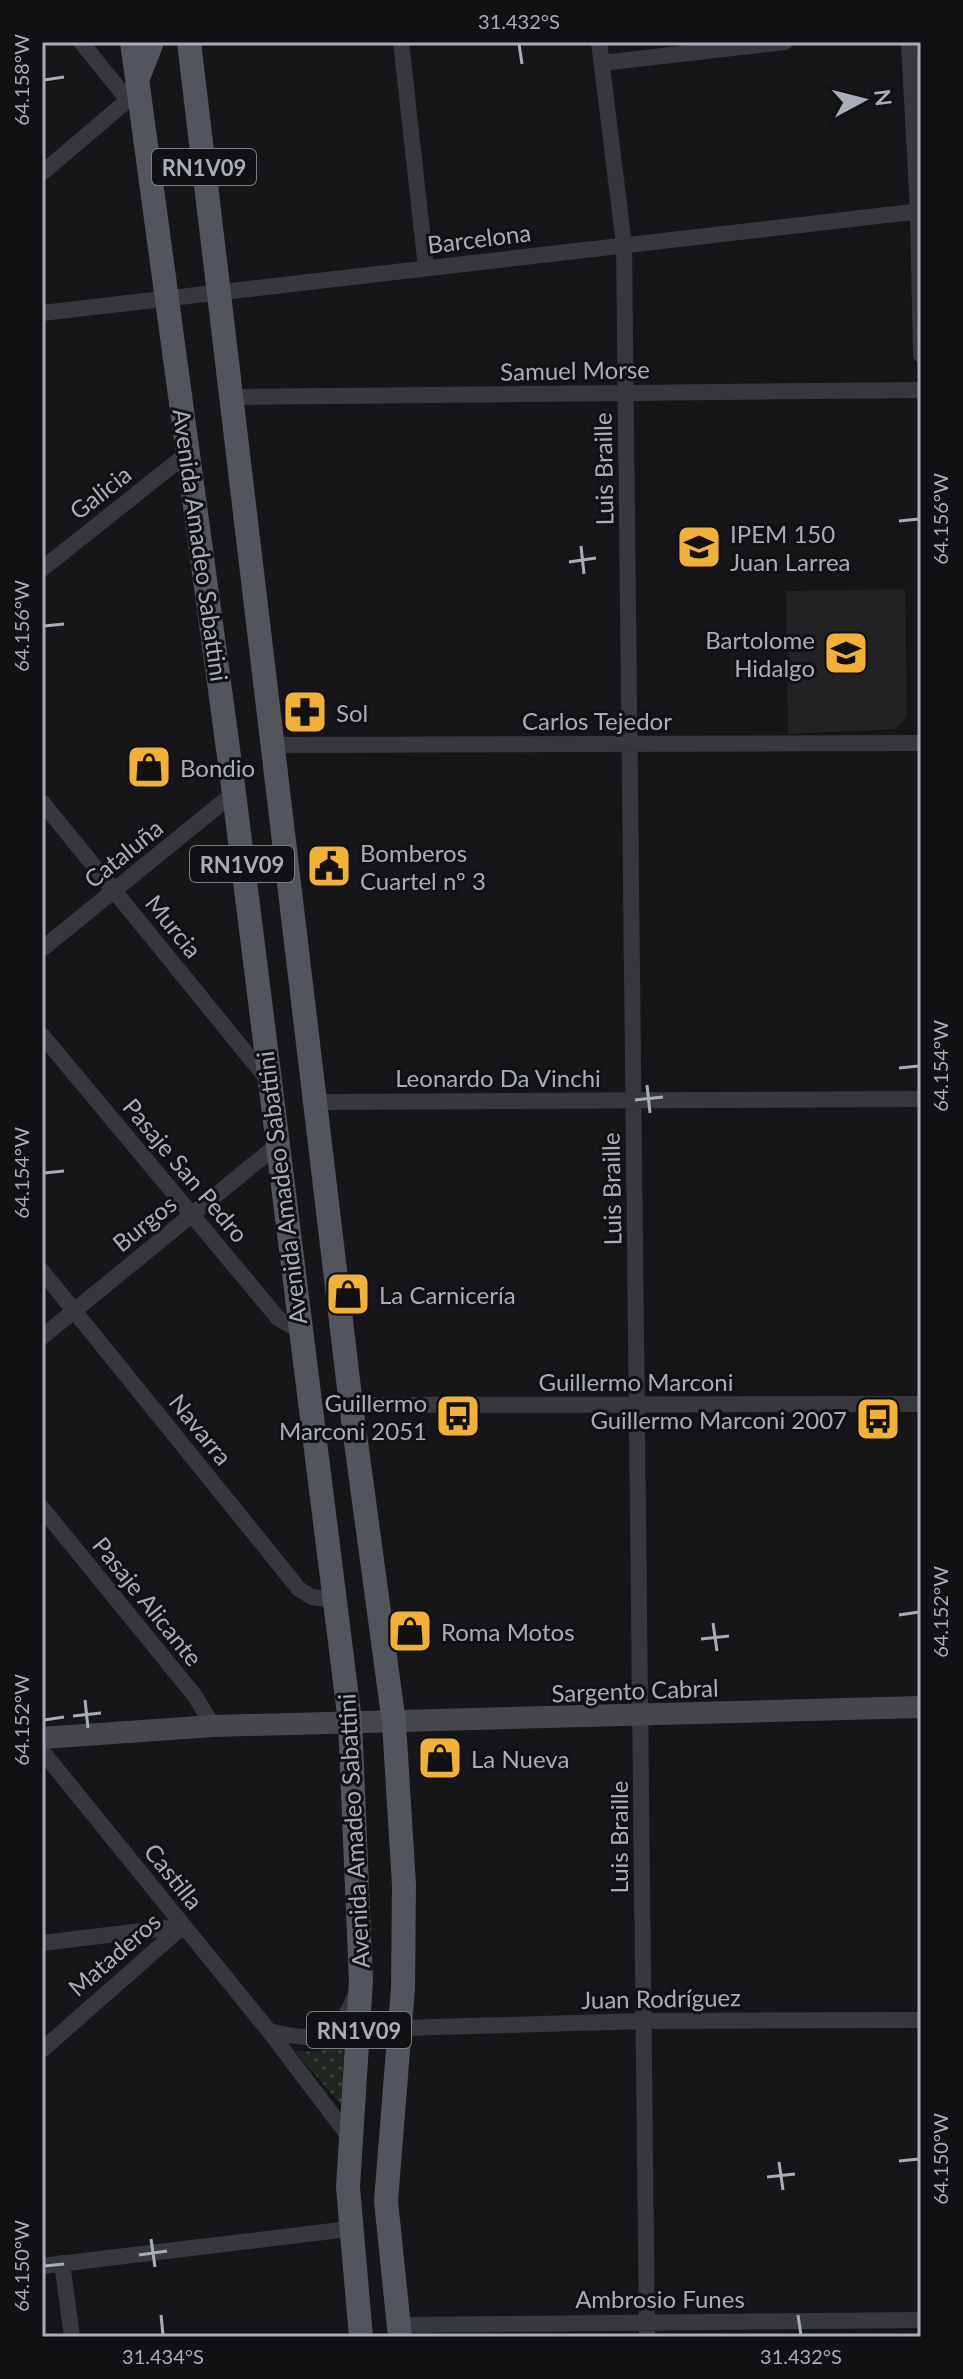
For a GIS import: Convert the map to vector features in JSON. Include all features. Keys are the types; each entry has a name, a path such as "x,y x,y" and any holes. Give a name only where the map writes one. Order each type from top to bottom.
{"main road":[{"name":"Avenida Amadeo Sabattini","path":"132,42 136,93 234,793 298,1330 350,1722 357,1813 361,1981 350,2138 349,2229 361,2337"},
{"path":"136,93 152,42"},
{"name":"Avenida Amadeo Sabattini","path":"189,42 351,1405 394,1723 404,1885 402,2028 386,2201 399,2331"}],"street":[{"path":"42,173 136,93 81,42"},
{"path":"401,42 426,268"},
{"name":"Luis Braille","path":"599,42 624,245 647,2329"},
{"path":"602,63 785,42"},
{"path":"909,42 920,211 921,355"},
{"name":"Barcelona","path":"42,313 920,211"},
{"name":"Samuel Morse","path":"230,397 921,390"},
{"name":"Galicia","path":"42,569 188,453"},
{"name":"Carlos Tejedor","path":"272,745 921,743"},
{"name":"Cataluña","path":"42,949 234,793"},
{"name":"Murcia","path":"42,802 268,1081"},
{"name":"Pasaje San Pedro","path":"42,1035 278,1318 298,1330"},
{"name":"Leonardo Da Vinchi","path":"316,1102 921,1099"},
{"name":"Burgos","path":"42,1337 276,1146"},
{"name":"Navarra","path":"42,1271 299,1589 312,1597 333,1600"},
{"name":"Guillermo Marconi","path":"351,1405 921,1404"},
{"name":"Pasaje Alicante","path":"42,1508 195,1696 213,1726"},
{"name":"Sargento Cabral","path":"42,1738 213,1726 641,1717 921,1707"},
{"name":"Castilla","path":"42,1751 269,2031 350,2138"},
{"path":"42,1943 183,1926"},
{"name":"Mataderos","path":"42,2050 183,1926"},
{"path":"269,2031 296,2037 327,2034 347,2017 361,1981"},
{"name":"Juan Rodríguez","path":"402,2028 644,2021 921,2020"},
{"path":"42,2266 349,2229"},
{"path":"62,2263 72,2337"},
{"name":"Ambrosio Funes","path":"399,2331 647,2329 921,2320"}],"shaded area":[{"name":"Bartolome Hidalgo","path":"905,589 907,716 895,729 788,734 786,591"},
{"path":"344,2038 342,2106 295,2051 318,2052"}],"place":[{"name":"IPEM 150 Juan Larrea","path":"699,547"},
{"name":"Bartolome Hidalgo","path":"846,653"},
{"name":"Sol","path":"305,712"},
{"name":"Bondio","path":"149,767"},
{"name":"Bomberos Cuartel nº 3","path":"329,866"},
{"name":"La Carnicería","path":"348,1294"},
{"name":"Guillermo Marconi 2051","path":"458,1416"},
{"name":"Guillermo Marconi 2007","path":"878,1419"},
{"name":"Roma Motos","path":"410,1631"},
{"name":"La Nueva","path":"440,1758"}]}
